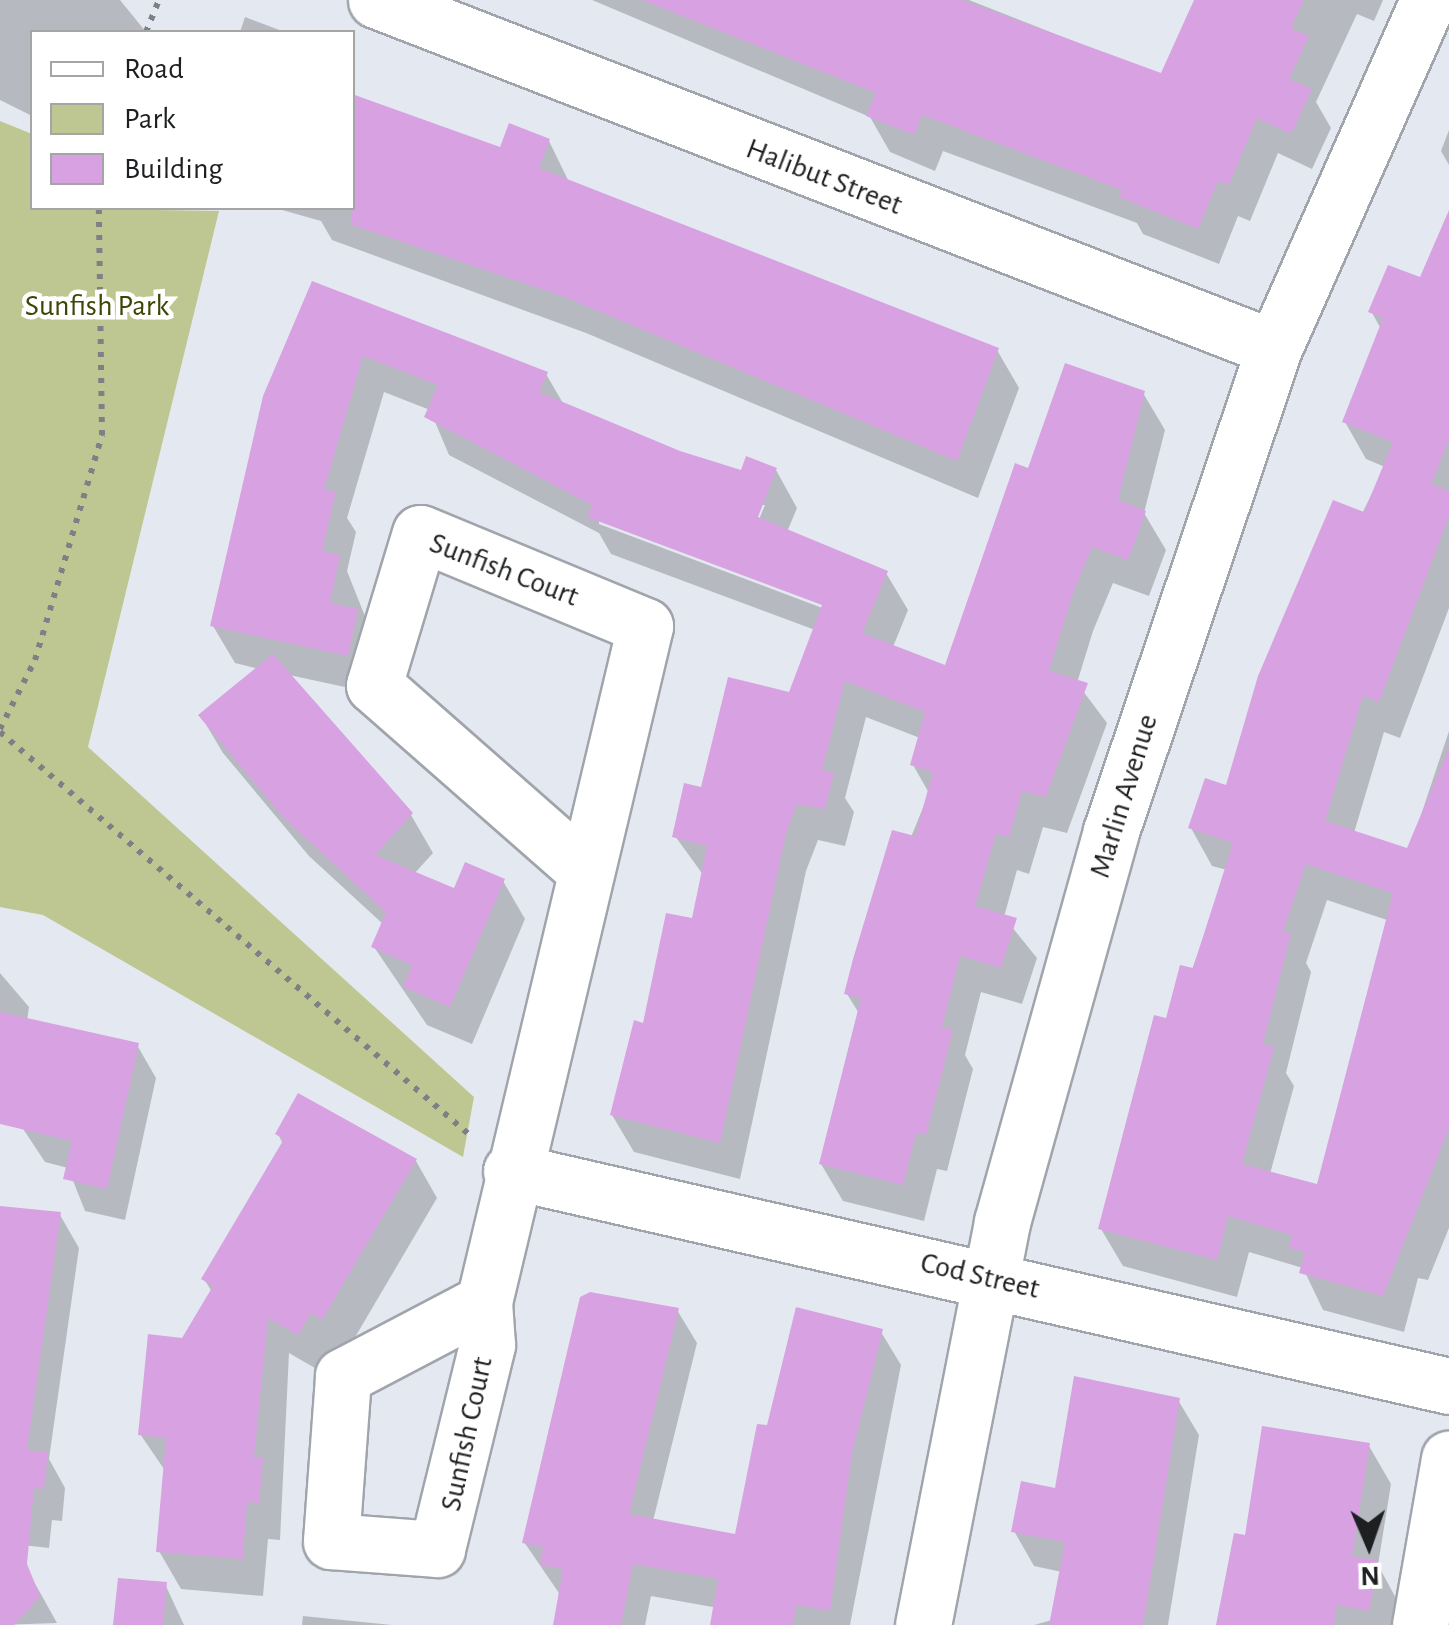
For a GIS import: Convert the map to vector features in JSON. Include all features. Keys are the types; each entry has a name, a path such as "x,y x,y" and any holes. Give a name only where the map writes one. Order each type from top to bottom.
{"street":[{"name":"Halibut Street","path":"376,0 456,14 1274,348"},
{"name":"Marlin Avenue","path":"923,1625 990,1277 1111,831 1274,348 1428,0"},
{"name":"Sunfish Court","path":"484,1302 582,868 645,626 420,533 374,684 582,868"},
{"name":"Cod Street","path":"511,1171 990,1277 1449,1386"},
{"path":"1420,1625 1449,1458"}],"path":[{"path":"147,30 159,0"},
{"path":"99,210 102,435 34,660 0,731 511,1171"}],"green space":[{"name":"Sunfish Park","path":"0,121 30,133 30,210 219,211 88,747 474,1097 463,1157 43,915 0,907"}],"building":[{"path":"642,0 962,0 1161,73 1194,0 1304,0 1291,28 1309,36 1289,79 1312,89 1291,134 1257,118 1229,185 1218,181 1198,229 1119,197 1122,190 922,115 914,135 866,116 876,93"},
{"path":"355,95 500,147 509,123 550,139 539,168 999,348 957,461 562,296 352,225"},
{"path":"1449,210 1449,440 1431,484 1449,491 1449,516 1379,702 1363,696 1325,821 1407,848 1449,748 1449,1128 1383,1296 1299,1273 1305,1252 1289,1248 1292,1235 1228,1216 1217,1260 1098,1229 1154,1015 1166,1018 1180,965 1193,968 1233,843 1188,828 1205,778 1226,785 1258,676 1333,500 1364,512 1393,442 1342,422 1383,318 1368,312 1388,265 1420,277","holes":["1306,864 1393,893 1317,1184 1242,1164 1274,1047 1263,1044 1291,933 1283,931"]},
{"path":"312,281 548,372 539,392 680,451 741,470 746,456 777,468 758,517 888,571 862,633 945,665 1015,463 1028,468 1065,363 1145,391 1118,500 1146,511 1128,560 1092,547 1073,593 1049,671 1088,683 1046,797 1022,791 1009,837 996,834 975,906 1017,918 1001,968 960,956 942,1027 953,1030 926,1135 916,1133 903,1185 819,1164 861,998 844,994 853,959 892,830 915,836 933,772 910,765 925,712 845,681 822,770 834,773 825,809 797,804 786,833 720,1143 610,1115 634,1020 643,1023 666,913 692,918 707,846 672,837 684,783 701,787 728,677 789,692 822,605 587,517 592,505 424,417 438,385 363,356 324,490 336,492 322,551 340,555 330,603 358,609 348,656 210,626 263,396"},
{"path":"273,654 413,813 375,855 454,888 465,862 505,879 450,1007 403,987 412,965 371,947 386,912 284,818 198,715"},
{"path":"0,1012 139,1043 107,1189 63,1179 72,1141 0,1124"},
{"path":"298,1093 417,1159 322,1320 311,1313 298,1335 268,1318 254,1457 263,1458 259,1503 247,1502 243,1559 156,1552 166,1438 138,1435 148,1334 182,1338 213,1286 201,1279 284,1139 275,1134"},
{"path":"0,1206 61,1212 27,1450 48,1452 44,1489 34,1488 27,1564 40,1596 14,1625 0,1625"},
{"path":"590,1292 679,1308 629,1514 735,1534 757,1424 767,1425 796,1307 883,1329 852,1453 830,1611 796,1605 793,1625 710,1625 718,1579 633,1564 621,1625 553,1625 563,1569 540,1565 543,1547 522,1543 580,1297"},
{"path":"1074,1376 1180,1398 1143,1625 1049,1625 1065,1542 1011,1532 1021,1481 1055,1488"},
{"path":"1262,1426 1370,1443 1352,1556 1378,1561 1369,1611 1337,1605 1334,1625 1216,1625 1234,1533 1245,1535"},
{"path":"118,1578 167,1582 163,1625 113,1625"}]}
